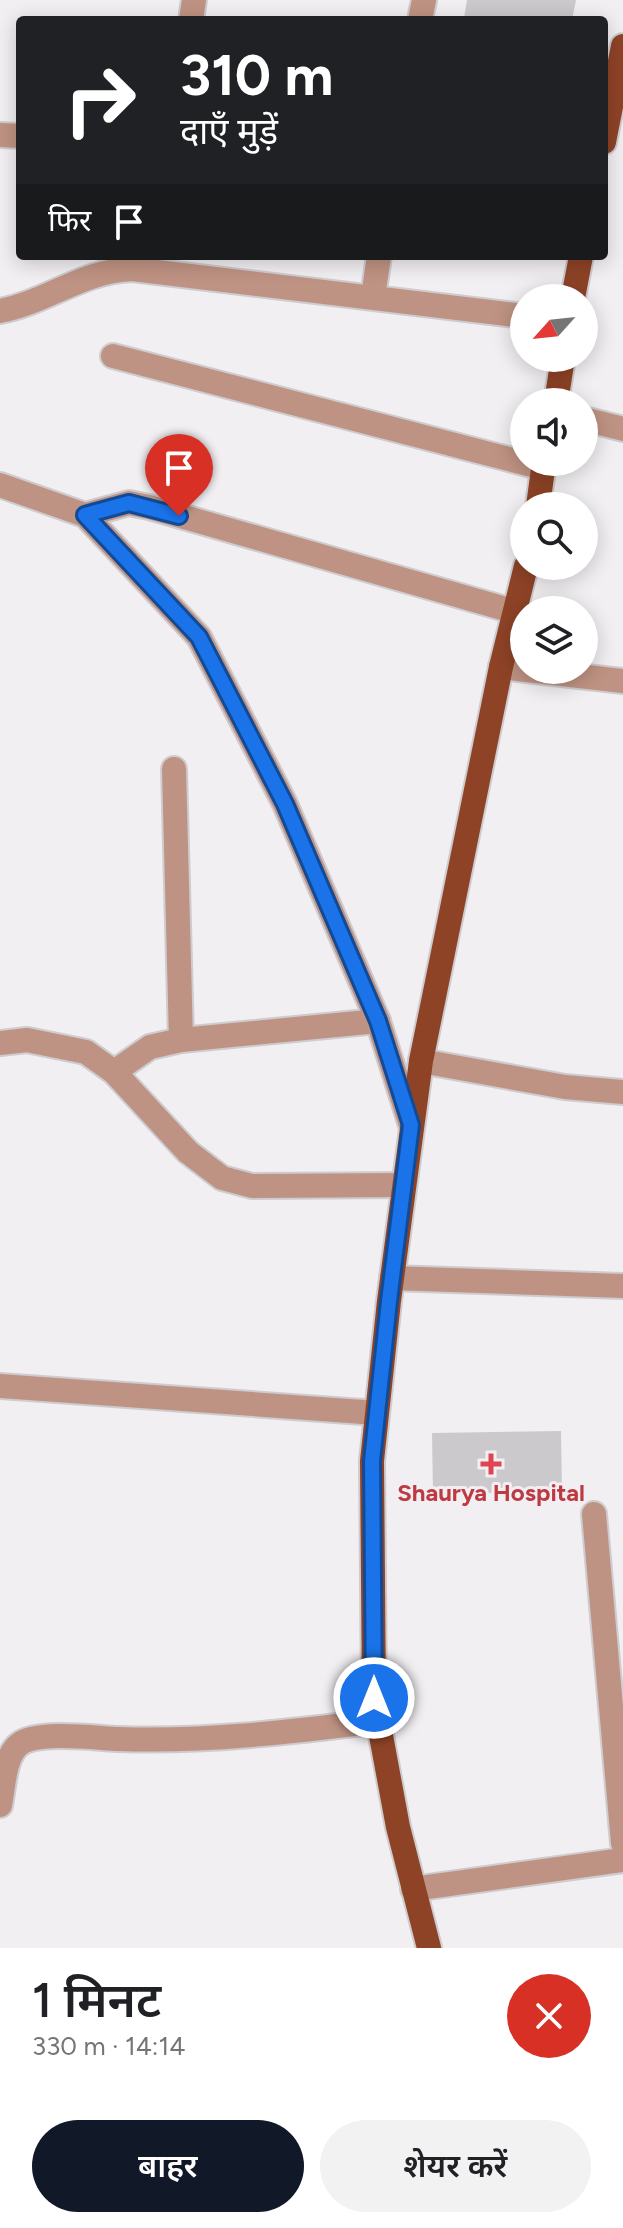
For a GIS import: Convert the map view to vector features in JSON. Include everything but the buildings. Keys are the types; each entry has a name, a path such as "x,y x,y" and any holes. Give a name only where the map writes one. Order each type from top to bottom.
{"main road":[{"path":"608,122 623,46"},
{"path":"576,284 580,260"},
{"path":"429,1948 413,1889 374,1698 372,1461 421,1061 510,634"}],"street":[{"path":"373,297 378,260"},
{"path":"0,311 17,308 89,276 132,269 510,314"},
{"path":"113,356 510,456"},
{"path":"598,423 623,429"},
{"path":"0,485 85,515 199,637 285,804 378,1021 411,1125"},
{"path":"85,515 129,503 149,507 510,610"},
{"path":"501,667 623,681"},
{"path":"174,769 181,1040"},
{"path":"114,1072 150,1047 181,1040 378,1021"},
{"path":"0,1043 27,1040 86,1052 114,1072 188,1152 222,1178 252,1186 404,1185"},
{"path":"421,1061 565,1087 623,1092"},
{"path":"392,1278 623,1286"},
{"path":"0,1386 377,1413"},
{"path":"594,1514 623,1843"},
{"path":"0,1805 11,1752 24,1741 48,1737 161,1740 256,1736 377,1721"},
{"path":"413,1889 623,1860"}],"place":[{"name":"Shaurya Hospital","path":"491,1464"}],"route":[{"path":"179,516 129,503 85,515 199,637 285,804 378,1021 411,1125 372,1461 374,1698"}]}
